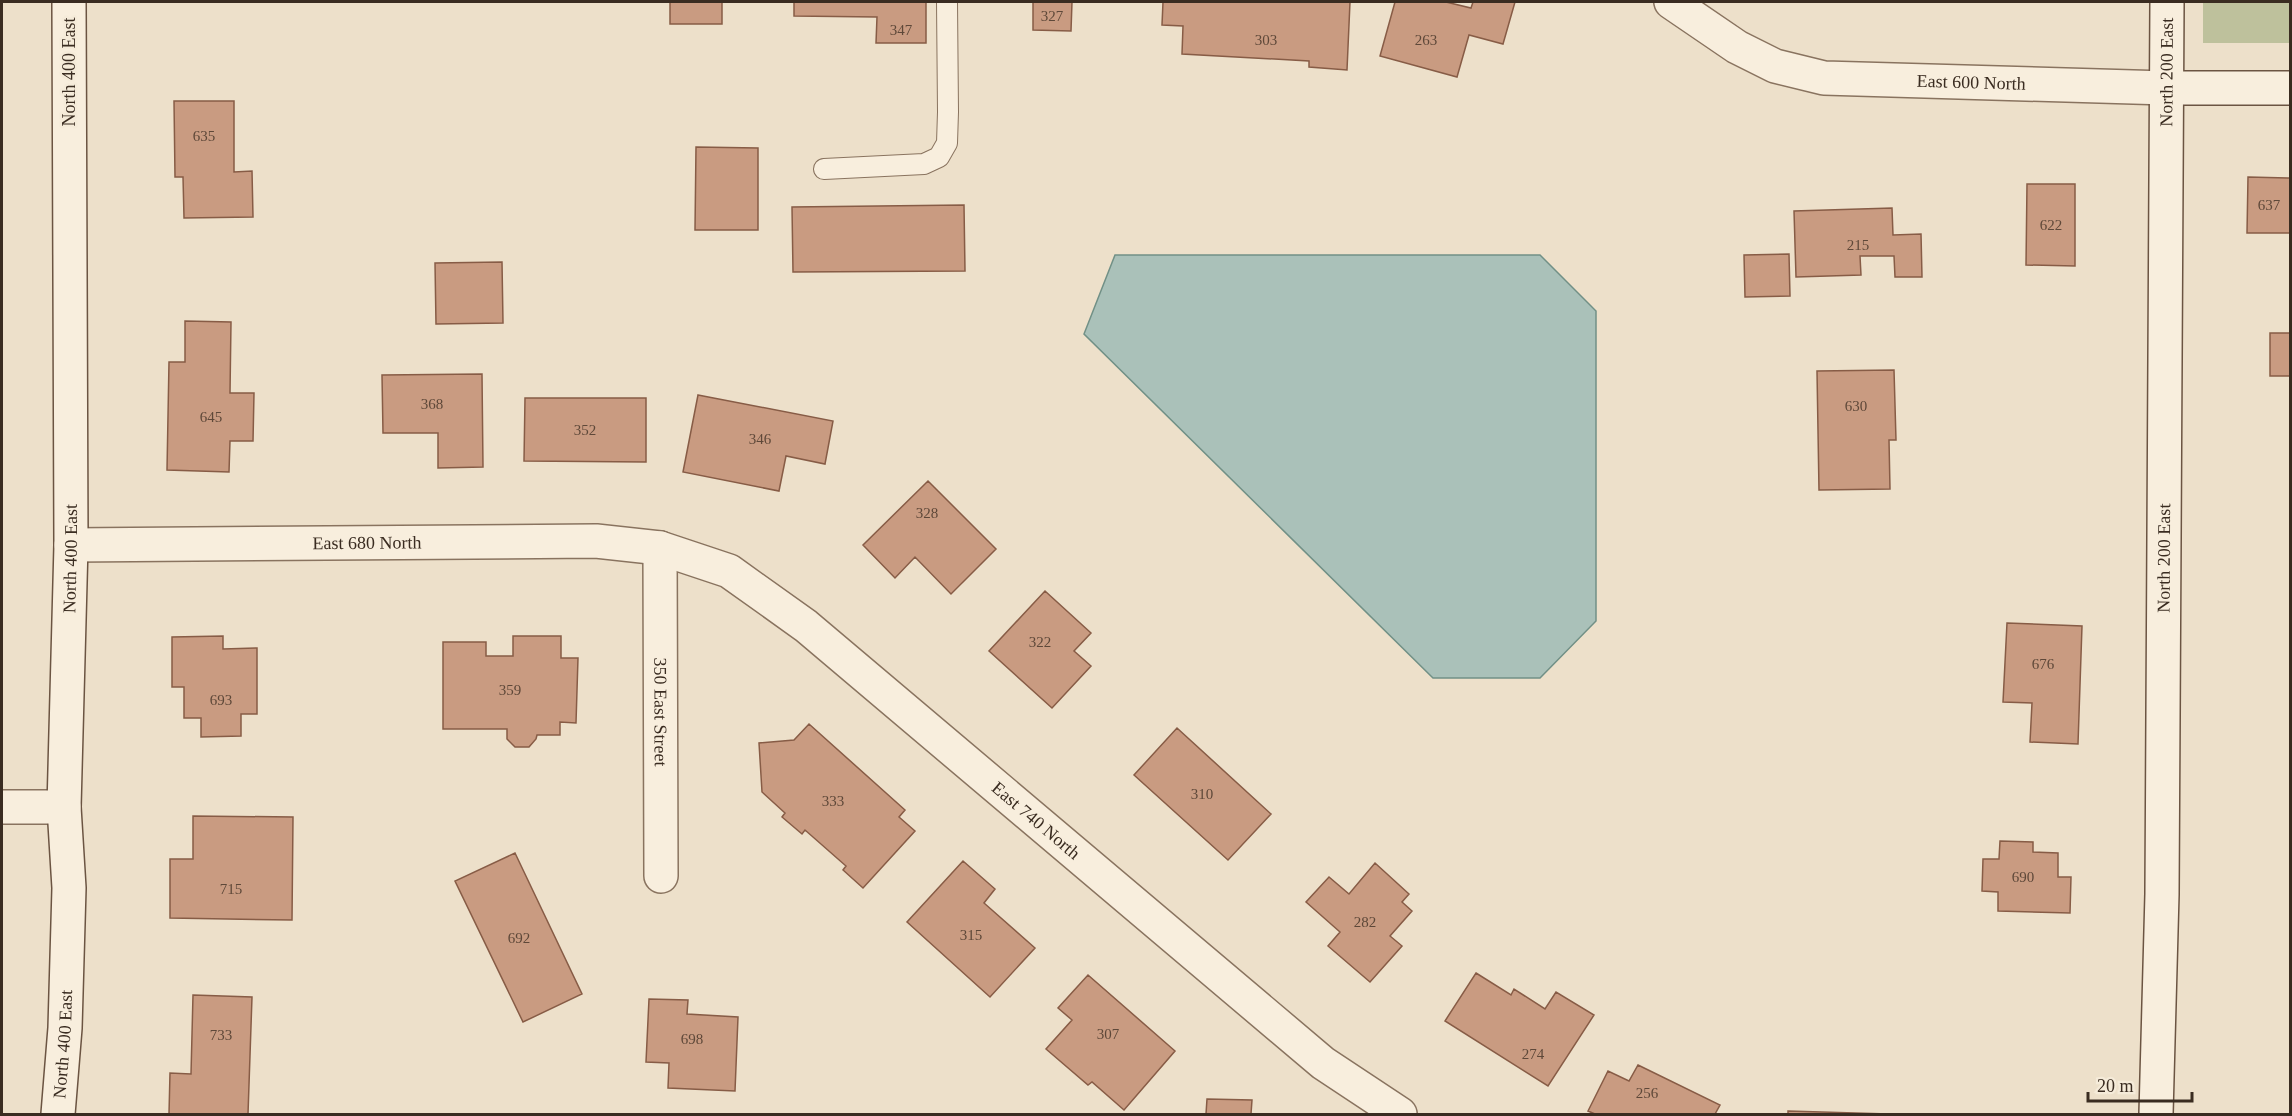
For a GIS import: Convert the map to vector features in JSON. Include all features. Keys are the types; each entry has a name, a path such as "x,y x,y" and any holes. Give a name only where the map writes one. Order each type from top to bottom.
{"street":[{"name":"North 400 East","path":"58,1114 65,1028 69,888 64,807 71,545 69,2"},
{"name":"East 600 North","path":"1671,2 1746,51 1775,66 1824,78 2167,88 2290,88"},
{"name":"North 200 East","path":"2156,1114 2162,894 2167,2"},
{"name":"East 680 North","path":"71,545 596,541 660,548"},
{"name":"350 East Street","path":"660,548 661,876"},
{"name":"East 740 North","path":"660,548 729,571 806,626 1323,1063 1400,1114"},
{"path":"2,807 64,807"}],"lane":[{"path":"824,169 924,164 939,157 946,142 948,112 947,2"}],"green space":[{"path":"2203,2 2290,2 2290,43 2203,43"}],"water":[{"path":"1115,255 1540,255 1596,311 1596,621 1540,678 1433,678 1084,334"}],"building":[{"path":"670,2 722,2 722,24 670,24"},
{"path":"794,2 926,2 926,43 876,43 877,17 794,16"},
{"path":"1033,2 1072,2 1071,31 1033,30"},
{"path":"1163,2 1350,2 1347,70 1309,67 1309,61 1182,54 1183,26 1162,25"},
{"path":"1395,2 1446,2 1471,8 1473,2 1515,2 1503,44 1469,35 1457,77 1380,56"},
{"path":"174,101 234,101 234,172 252,171 253,217 184,218 183,177 175,177"},
{"path":"696,147 758,148 758,230 695,230"},
{"path":"2248,177 2290,178 2290,233 2247,233"},
{"path":"2027,184 2075,184 2075,266 2026,265"},
{"path":"964,205 965,271 793,272 792,207"},
{"path":"1892,208 1893,235 1921,234 1922,277 1895,277 1894,256 1860,256 1861,275 1796,277 1794,211"},
{"path":"1789,254 1790,296 1745,297 1744,255"},
{"path":"502,262 503,323 436,324 435,263"},
{"path":"185,321 231,322 230,393 254,393 253,441 230,441 229,472 167,470 169,362 185,362"},
{"path":"2270,333 2290,333 2290,376 2270,376"},
{"path":"1894,370 1896,440 1889,440 1890,489 1819,490 1817,371"},
{"path":"482,374 483,467 438,468 438,433 383,433 382,375"},
{"path":"698,395 833,421 825,464 786,456 779,491 683,472"},
{"path":"525,398 646,398 646,462 524,461"},
{"path":"928,481 996,549 951,594 915,557 895,578 863,545"},
{"path":"1045,591 1091,633 1074,651 1091,666 1052,708 989,651"},
{"path":"2007,623 2082,626 2078,744 2030,742 2032,703 2003,702"},
{"path":"223,636 223,649 257,648 257,714 241,714 241,736 201,737 201,718 184,718 184,687 172,687 172,637"},
{"path":"513,636 561,636 561,658 578,658 576,723 560,722 560,735 537,735 529,747 515,747 507,739 507,729 443,729 443,642 486,642 486,656 513,656"},
{"path":"809,724 905,810 899,817 915,831 863,888 843,870 846,866 805,830 802,834 782,817 785,813 762,792 759,743 794,740"},
{"path":"1177,728 1271,814 1228,860 1134,775"},
{"path":"193,816 293,817 292,920 170,918 170,859 193,859"},
{"path":"2000,841 2033,842 2033,852 2058,853 2058,877 2071,877 2070,913 1998,911 1998,892 1982,891 1983,859 1999,859"},
{"path":"515,853 582,994 523,1022 455,881"},
{"path":"963,861 995,889 984,903 1035,948 990,997 907,922"},
{"path":"1375,863 1409,894 1402,902 1412,911 1390,936 1402,946 1370,982 1328,946 1340,932 1306,902 1329,877 1349,894"},
{"path":"1476,973 1511,995 1514,989 1545,1009 1556,992 1594,1015 1548,1086 1445,1021"},
{"path":"1088,975 1175,1051 1124,1110 1092,1082 1088,1085 1046,1049 1072,1020 1058,1008"},
{"path":"193,995 252,997 248,1114 169,1114 170,1073 191,1074"},
{"path":"649,999 688,1000 687,1014 738,1017 735,1091 668,1088 669,1063 646,1062"},
{"path":"1638,1065 1720,1105 1715,1114 1595,1114 1588,1111 1608,1071 1629,1081"},
{"path":"1207,1099 1252,1100 1251,1114 1206,1114"},
{"path":"1788,1111 1889,1114 1788,1114"}]}
